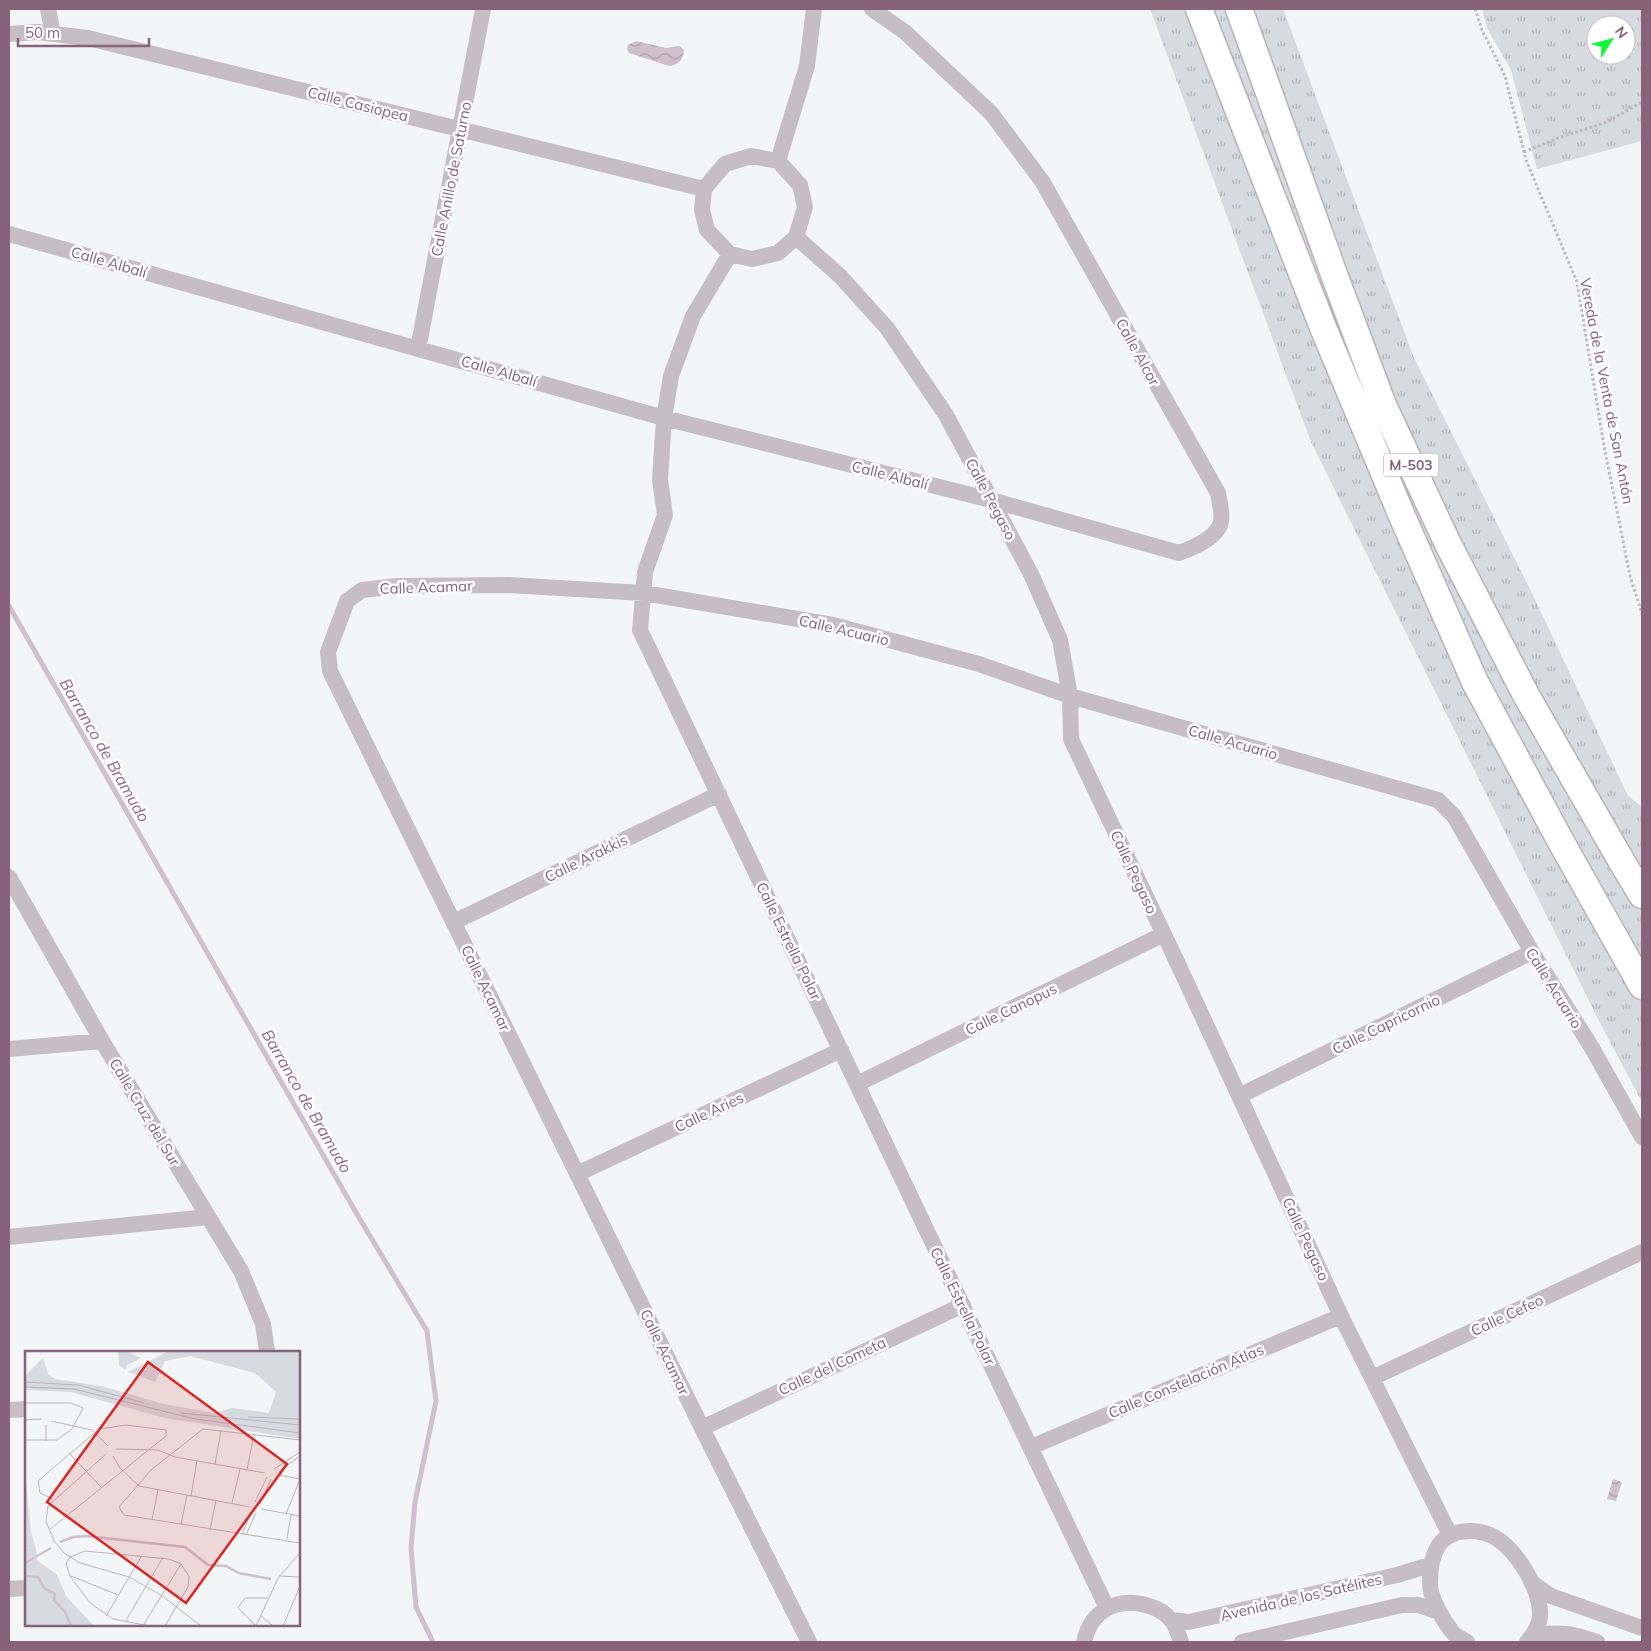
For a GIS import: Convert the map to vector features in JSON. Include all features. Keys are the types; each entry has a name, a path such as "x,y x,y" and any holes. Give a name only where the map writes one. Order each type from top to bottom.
{"highway":[{"name":"M-503","path":"1198,9 1324,330 1474,682 1642,986"},
{"name":"M-503","path":"1239,9 1331,267 1383,405 1448,544 1526,695 1642,895"},
{"name":"M-503","path":"1402,516 1478,667 1569,835 1642,954"},
{"name":"M-503","path":"1526,695 1642,874"}],"street":[{"path":"48,9 53,34"},
{"name":"Calle Anillo de Saturno","path":"418,349 483,9"},
{"path":"778,161 807,66 814,9"},
{"name":"Calle Alcor","path":"872,9 905,32 991,113 1042,181 1218,493 1221,521 1215,533 1194,548 1179,553 991,500"},
{"name":"Calle Casiopea","path":"9,34 37,32 98,40 704,189"},
{"path":"751,156 778,161 800,185 805,207 796,237 778,253 752,259 730,254 707,230 702,210 704,189 725,164 751,156"},
{"name":"Calle Albalí","path":"9,234 664,418 991,500"},
{"name":"Calle Pegaso","path":"796,237 840,276 887,328 946,414 1031,574 1060,640 1070,696 1071,739 1164,934 1341,1316 1450,1535"},
{"name":"Calle Estrella Polar","path":"730,254 693,316 672,376 664,418 660,479 665,515 645,572 640,630 1107,1608"},
{"name":"Calle Acamar","path":"644,592 508,585 397,586 362,590 347,601 328,652 330,671 809,1642"},
{"name":"Calle Acuario","path":"644,592 833,625 979,664 1070,696 1438,800 1454,816 1532,952 1592,1048 1642,1137"},
{"name":"Calle Arakkis","path":"454,922 718,794"},
{"name":"Calle Cruz del Sur","path":"9,877 102,1041 241,1271 263,1324 267,1351"},
{"name":"Calle Canopus","path":"857,1084 1164,934"},
{"name":"Calle Capricornio","path":"1239,1096 1532,952"},
{"path":"9,1049 102,1041"},
{"name":"Calle Aries","path":"577,1174 841,1050"},
{"path":"9,1237 208,1217"},
{"name":"Calle Cefeo","path":"1372,1378 1642,1252"},
{"name":"Calle del Cometa","path":"702,1428 963,1305"},
{"name":"Calle Constelación Atlas","path":"1031,1447 1341,1316"},
{"path":"9,1410 25,1409"},
{"path":"1467,1642 1455,1635 1439,1612 1430,1587 1430,1565 1437,1547 1450,1535 1458,1531 1477,1531 1496,1538 1513,1552 1526,1570 1536,1593 1541,1613 1537,1628 1530,1639"},
{"name":"Avenida de los Satélites","path":"1171,1620 1189,1622 1397,1575 1430,1565"},
{"path":"1531,1582 1551,1596 1642,1628"},
{"path":"9,1589 25,1588"},
{"path":"1082,1639 1095,1617 1107,1608 1119,1603 1136,1602 1157,1608 1171,1620 1181,1642"},
{"name":"Avenida de los Satélites","path":"1242,1642 1402,1605 1419,1605 1439,1612"},
{"path":"1530,1639 1557,1633 1574,1635 1597,1642"}],"path":[{"name":"Vereda de la Venta de San Antón","path":"1475,9 1482,30 1505,76 1524,152 1577,282 1606,455 1630,576 1642,614"},
{"path":"1524,152 1558,138 1607,122 1642,102"}],"green space":[{"path":"1150,9 1283,9 1414,358 1530,589 1628,796 1642,807 1642,1102 1599,1021 1311,442"},
{"path":"1482,9 1642,9 1642,141 1537,169 1511,70 1487,28"}],"water":[{"path":"636,41 666,48 679,46 684,50 679,61 669,66 629,53 628,45"},
{"path":"1613,1479 1622,1482 1616,1501 1607,1499"}],"waterway":[{"name":"Barranco de Bramudo","path":"9,606 358,1216 427,1331 436,1401 415,1502 411,1548 416,1607 433,1642"}]}
